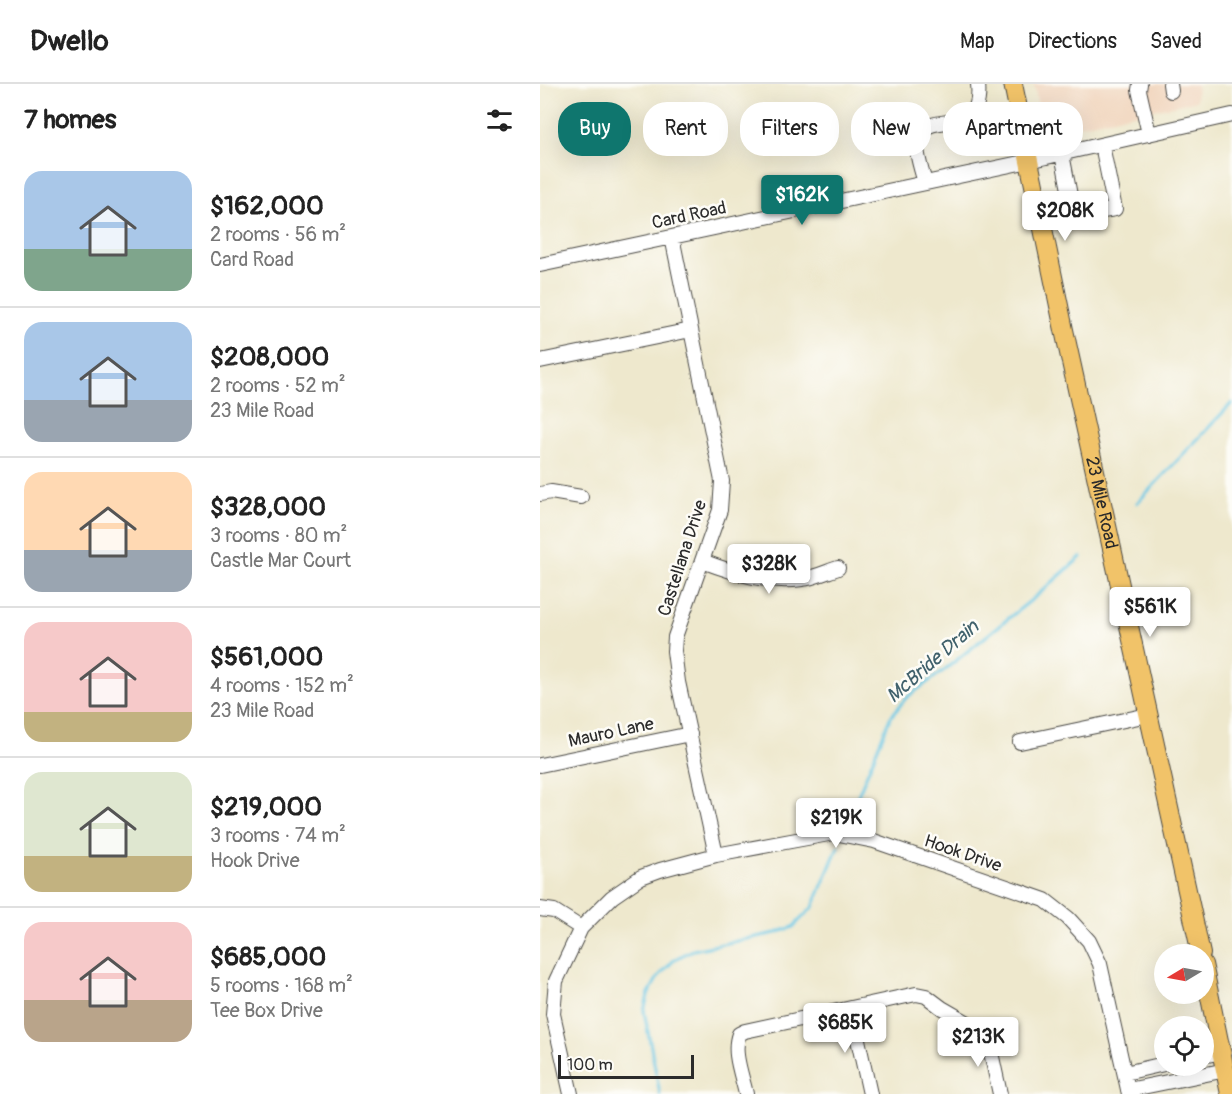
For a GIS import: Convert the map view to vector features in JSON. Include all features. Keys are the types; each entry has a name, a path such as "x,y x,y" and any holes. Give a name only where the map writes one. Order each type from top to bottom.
{"main road":[{"name":"23 Mile Road","path":"1013,84 1199,944"},
{"path":"1212,1004 1230,1094"}],"street":[{"path":"925,183 917,149 920,133 934,125 966,118 972,113 977,107 978,84"},
{"path":"1140,84 1139,90 1149,134"},
{"name":"Card Road","path":"1083,149 1232,116"},
{"path":"1042,221 1116,209 1102,145"},
{"name":"Card Road","path":"540,265 1053,156"},
{"path":"1062,156 1074,216"},
{"name":"Castellana Drive","path":"672,237 722,481 720,510 675,637 676,668 716,855"},
{"path":"540,361 691,330"},
{"path":"540,494 551,492 581,497"},
{"path":"702,561 744,576 764,579 803,579 838,568"},
{"path":"1020,742 1148,715"},
{"name":"Mauro Lane","path":"540,765 690,734"},
{"name":"Hook Drive","path":"571,1094 553,1014 556,981 581,928 612,897 641,877 660,870 716,855 834,833 873,841 1045,900 1068,918 1089,940 1100,964 1125,1073"},
{"path":"540,909 554,911 581,928"},
{"path":"746,1094 737,1054 736,1042 739,1034 916,994 926,996 987,1034 1000,1094"},
{"path":"851,1008 870,1094"},
{"path":"1214,1054 1222,1052"},
{"path":"1154,1066 1125,1073 1129,1092 1226,1070"}],"shaded area":[{"path":"1034,84 1197,84 1196,101 1083,125 1083,102 1037,102"}],"waterway":[{"name":"McBride Drain","path":"1137,503 1232,403"},
{"name":"McBride Drain","path":"847,822 890,718 906,698 1040,593 1081,557"},
{"name":"McBride Drain","path":"660,1094 644,1011 648,995 658,977 675,959 693,950 776,933 793,927 813,907 838,847"}]}
